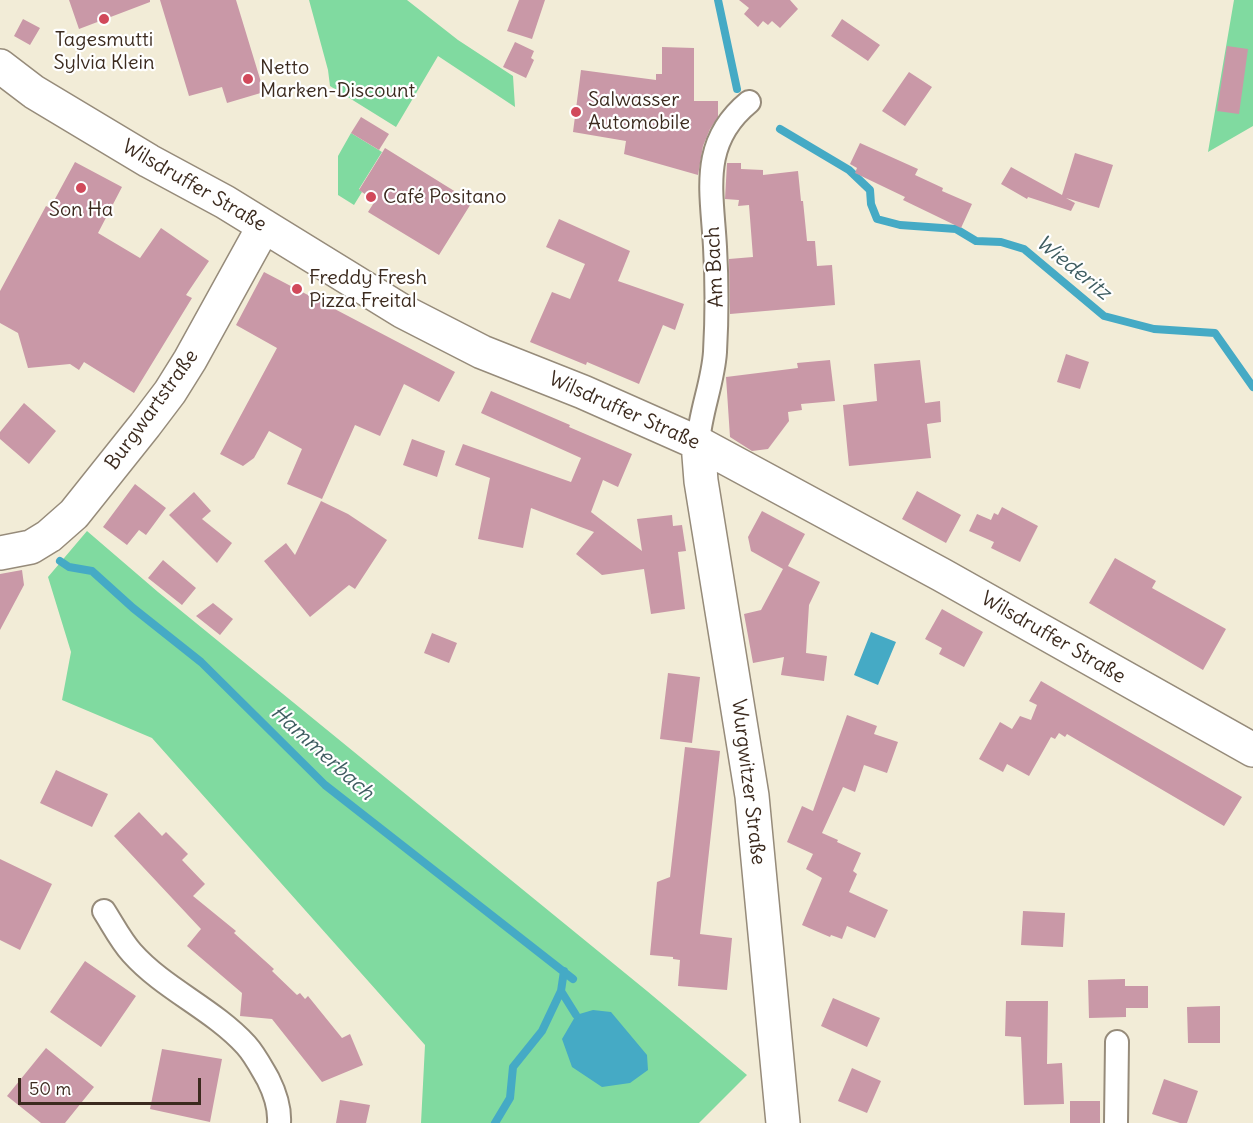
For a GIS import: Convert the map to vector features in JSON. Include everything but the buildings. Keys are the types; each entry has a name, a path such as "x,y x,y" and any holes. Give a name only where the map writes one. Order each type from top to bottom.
{"main road":[{"name":"Wilsdruffer Straße","path":"0,66 44,98 264,226 402,312 482,352 583,392 698,443 942,575 1253,750"},
{"name":"Burgwartstraße","path":"0,553 31,547 49,536 74,514 145,425 184,370 264,226"},
{"name":"Wurgwitzer Straße","path":"698,443 752,796 783,1123"}],"street":[{"name":"Am Bach","path":"698,443 699,424 714,365 717,311 715,244 710,196 713,162 721,135 734,114 749,102"},
{"path":"104,911 131,952 246,1044 272,1087 280,1113 279,1123"},
{"path":"1116,1123 1117,1042"}],"green space":[{"path":"309,0 407,0 458,40 513,76 515,107 438,56 396,127 330,86 328,70"},
{"path":"1234,0 1253,0 1253,126 1208,152"},
{"path":"351,133 382,152 359,189 362,192 354,205 338,195 338,156"},
{"path":"87,531 158,592 747,1075 699,1123 421,1123 425,1045 152,738 62,700 71,652 48,577"}],"water":[{"path":"871,632 896,642 878,685 854,675"},
{"path":"593,1010 611,1012 647,1055 648,1070 630,1083 602,1087 572,1067 562,1039 576,1015"}],"waterway":[{"name":"Wiederitz","path":"718,0 737,89"},
{"name":"Wiederitz","path":"780,129 849,170 870,190 871,204 877,219 900,225 956,229 976,241 1001,242 1024,249 1104,316 1154,329 1215,333 1253,387"},
{"name":"Hammerbach","path":"60,561 69,567 92,571 133,608 201,662 325,785 573,979"},
{"name":"Hammerbach","path":"495,1123 510,1098 513,1067 542,1031 561,991 564,971"},
{"path":"561,991 576,1015"}],"place":[{"name":"Tagesmutti Sylvia Klein","path":"104,19"},
{"name":"Netto Marken-Discount","path":"248,79"},
{"name":"Salwasser Automobile","path":"576,112"},
{"name":"Son Ha","path":"81,188"},
{"name":"Café Positano","path":"371,197"},
{"name":"Freddy Fresh Pizza Freital","path":"297,289"}]}
